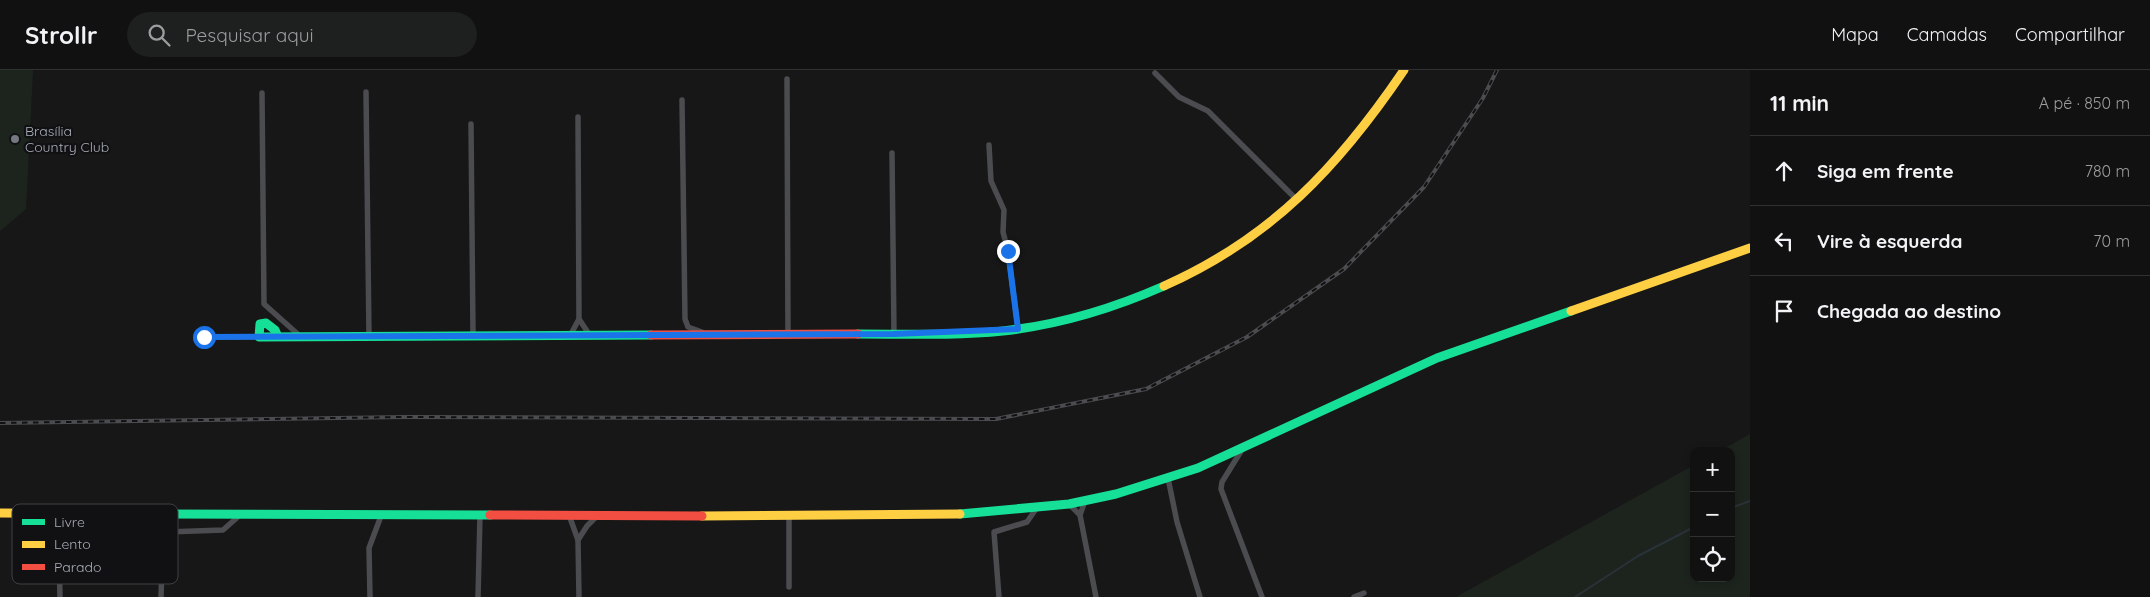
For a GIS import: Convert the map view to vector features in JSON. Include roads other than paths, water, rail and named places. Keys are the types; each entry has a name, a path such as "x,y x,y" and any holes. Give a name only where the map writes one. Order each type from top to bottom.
{"street":[{"path":"204,337 894,334 1018,329 1108,308 1146,295 1180,280 1239,247 1297,200 1340,158 1374,115 1404,70"},
{"path":"1155,73 1179,97 1208,111 1297,200"},
{"path":"787,79 788,334"},
{"path":"366,92 369,336"},
{"path":"262,93 264,304 301,337"},
{"path":"682,100 685,319 690,328 708,334"},
{"path":"571,334 579,320 578,116"},
{"path":"471,124 473,335"},
{"path":"989,145 991,181 1004,210 1004,232 1018,329"},
{"path":"892,153 894,334"},
{"path":"178,513 381,516 974,514 1036,509 1085,502 1168,478 1243,448 1437,358 1750,248"},
{"path":"579,320 589,334"},
{"path":"259,337 258,329 260,324 266,323 275,330 278,336"},
{"path":"1243,448 1222,482 1221,489 1262,597"},
{"path":"1168,478 1177,522 1200,597"},
{"path":"1085,502 1080,515 1096,597"},
{"path":"1069,504 1080,515"},
{"path":"999,597 994,532 1027,522 1036,509"},
{"path":"178,532 223,530 242,513"},
{"path":"478,597 480,515"},
{"path":"569,515 578,540 579,597"},
{"path":"370,597 369,548 381,516"},
{"path":"578,540 587,526 597,516"},
{"path":"788,587 790,516"},
{"path":"60,584 60,597"},
{"path":"161,584 161,597"},
{"path":"1354,597 1364,594"}],"waterway":[{"path":"1735,507 1750,501"},
{"path":"1575,597 1638,556 1690,529"}],"railway":[{"path":"0,423 404,417 996,419 1146,389 1247,337 1344,269 1424,187 1483,98 1497,70"}],"place":[{"name":"Brasília Country Club","path":"15,139"}]}
